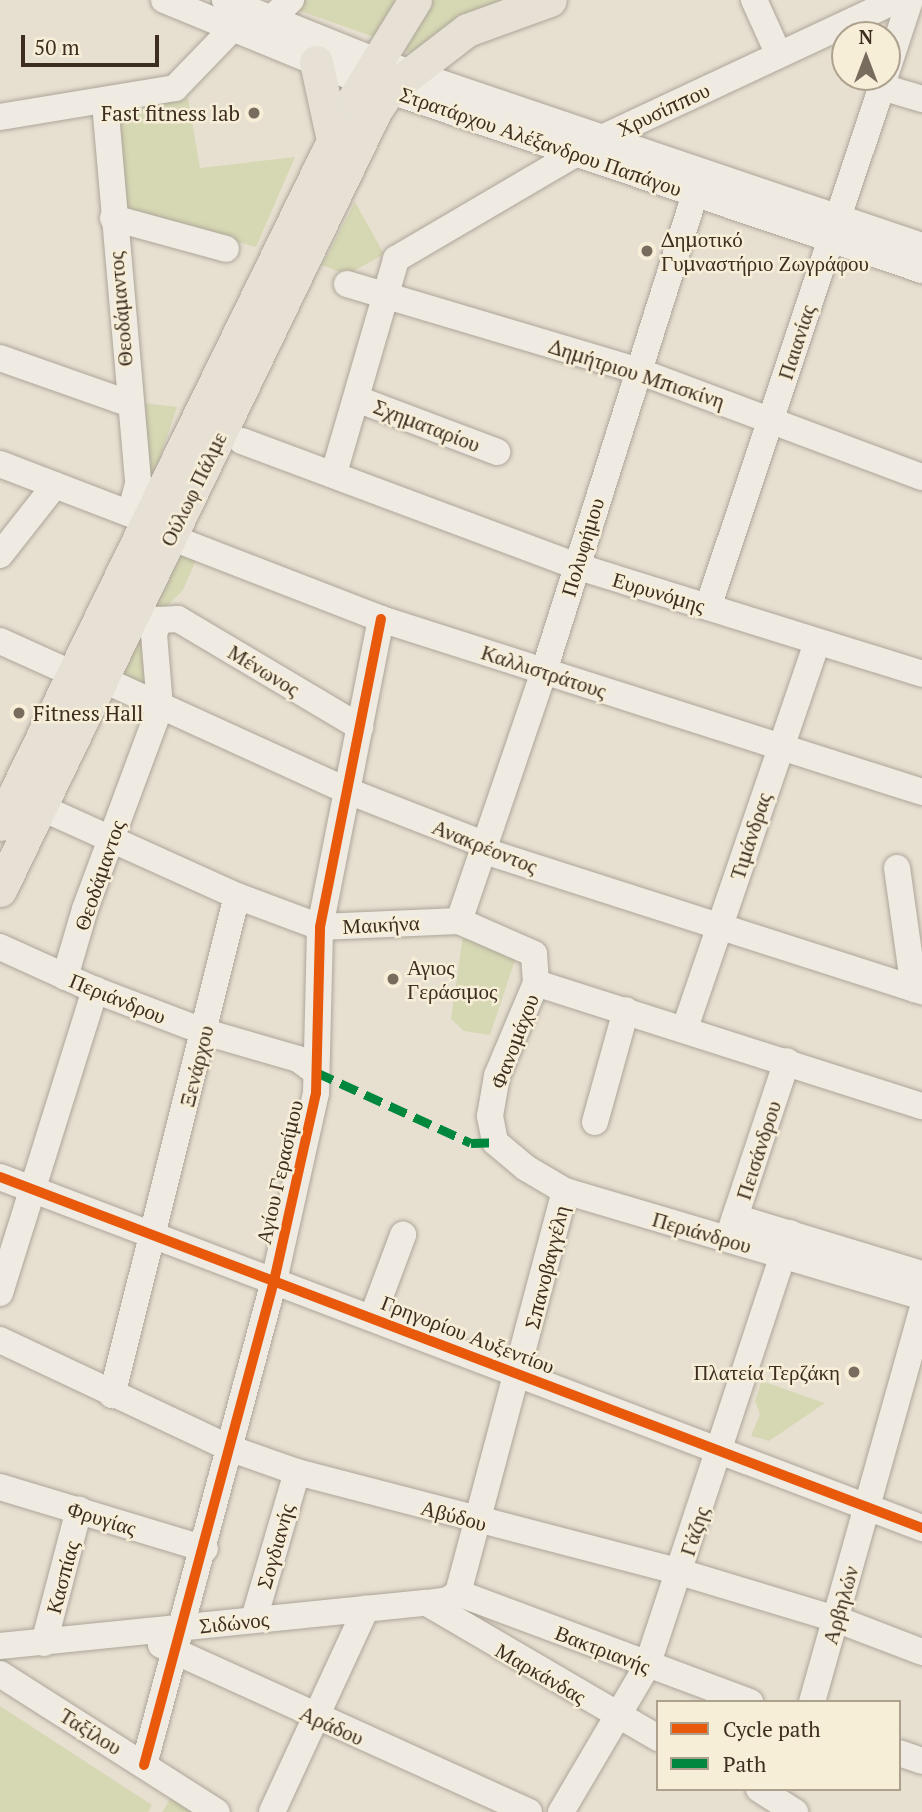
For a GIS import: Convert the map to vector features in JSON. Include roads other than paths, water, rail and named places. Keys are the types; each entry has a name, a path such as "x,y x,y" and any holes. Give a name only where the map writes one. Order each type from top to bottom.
{"main road":[{"path":"384,76 415,0"},
{"path":"384,76 476,25 550,0"},
{"path":"316,62 334,140"},
{"name":"Ούλωφ Πάλμε","path":"0,890 40,807 87,676 149,524 334,140 384,76"},
{"name":"Ούλωφ Πάλμε","path":"149,524 384,76"},
{"name":"Ούλωφ Πάλμε","path":"0,824 87,676"}],"street":[{"name":"Στρατάρχου Αλέξανδρου Παπάγου","path":"163,0 316,62 384,76 602,138 699,183"},
{"name":"Στρατάρχου Αλέξανδρου Παπάγου","path":"225,0 271,19 384,76 576,153 699,183 834,229 922,270"},
{"path":"271,19 291,0"},
{"path":"754,0 779,55"},
{"name":"Χρυσίππου","path":"386,293 396,259 602,138 897,0"},
{"name":"Παιανίας","path":"901,30 911,0"},
{"path":"0,117 105,103 175,88 233,28"},
{"path":"901,87 922,99"},
{"name":"Παιανίας","path":"708,607 881,91"},
{"name":"Θεοδάμαντος","path":"105,103 128,403 138,484 149,524"},
{"name":"Πολυφήμου","path":"459,921 544,671 699,183"},
{"path":"113,218 226,249"},
{"name":"Στρατάρχου Αλέξανδρου Παπάγου","path":"834,229 922,246"},
{"name":"Δημήτριου Μπισκίνη","path":"346,284 386,293 638,371 771,418 922,477"},
{"name":"Σχηματαρίου","path":"334,473 386,293"},
{"path":"0,358 128,403"},
{"name":"Σχηματαρίου","path":"357,399 497,452"},
{"name":"Ευρυνόμης","path":"242,441 334,473 576,566 922,674"},
{"name":"Καλλιστράτους","path":"0,464 381,619 922,792"},
{"path":"0,555 55,485"},
{"name":"Θεοδάμαντος","path":"65,977 111,838 160,707 154,634 159,620 167,617"},
{"name":"Μένωνος","path":"167,617 178,619 360,727"},
{"name":"Αγίου Γερασίμου","path":"144,1765 205,1549 274,1281 316,1093 320,927 381,619"},
{"name":"Ανακρέοντος","path":"0,641 160,707 348,791 485,848 720,928 918,990"},
{"name":"Τιμάνδρας","path":"685,1028 817,643"},
{"name":"Μαικήνα","path":"40,807 237,896 320,927 459,921 534,954 536,983"},
{"path":"897,869 918,990"},
{"name":"Ξενάρχου","path":"112,1395 237,896"},
{"name":"Περιάνδρου","path":"0,947 95,990 205,1031 298,1059 316,1072"},
{"path":"536,983 685,1028 922,1106"},
{"name":"Φανομάχου","path":"495,1142 490,1116 497,1076 536,983"},
{"path":"0,1293 95,990"},
{"path":"595,1122 626,1010"},
{"name":"Πεισάνδρου","path":"732,1228 787,1061"},
{"name":"Περιάνδρου","path":"495,1142 565,1191 922,1274"},
{"name":"Γρηγορίου Αυξεντίου","path":"0,1177 922,1528"},
{"name":"Σπανοβαγγέλη","path":"461,1590 565,1191"},
{"path":"372,1318 403,1235"},
{"name":"Περιάνδρου","path":"786,1244 922,1297"},
{"name":"Γάζης","path":"561,1812 647,1667 786,1244"},
{"name":"Αρβηλών","path":"813,1700 922,1311"},
{"name":"Αβύδου","path":"0,1340 229,1448 297,1472 478,1522 680,1572 836,1619 922,1652"},
{"name":"Σογδιανής","path":"254,1619 297,1472"},
{"name":"Φρυγίας","path":"0,1487 205,1549"},
{"name":"Κασπίας","path":"44,1643 79,1510"},
{"path":"427,1604 449,1600 461,1590"},
{"name":"Βακτριανής","path":"461,1590 647,1667 744,1700"},
{"name":"Σιδώνος","path":"0,1646 136,1634 179,1640 254,1619 427,1604"},
{"name":"Μαρκάνδας","path":"427,1604 619,1718 656,1737"},
{"path":"272,1812 366,1609"},
{"name":"Αράδου","path":"179,1640 315,1718 529,1812"},
{"name":"Ταξίλου","path":"0,1674 217,1812"},
{"path":"901,1754 922,1760"},
{"path":"763,1791 789,1804"}],"place":[{"name":"Fast fitness lab","path":"254,113"},
{"name":"Δημοτικό Γυμναστήριο Ζωγράφου","path":"647,251"},
{"name":"Fitness Hall","path":"19,713"},
{"name":"Αγιος Γεράσιμος","path":"393,979"},
{"name":"Πλατεία Τερζάκη","path":"854,1372"}]}
